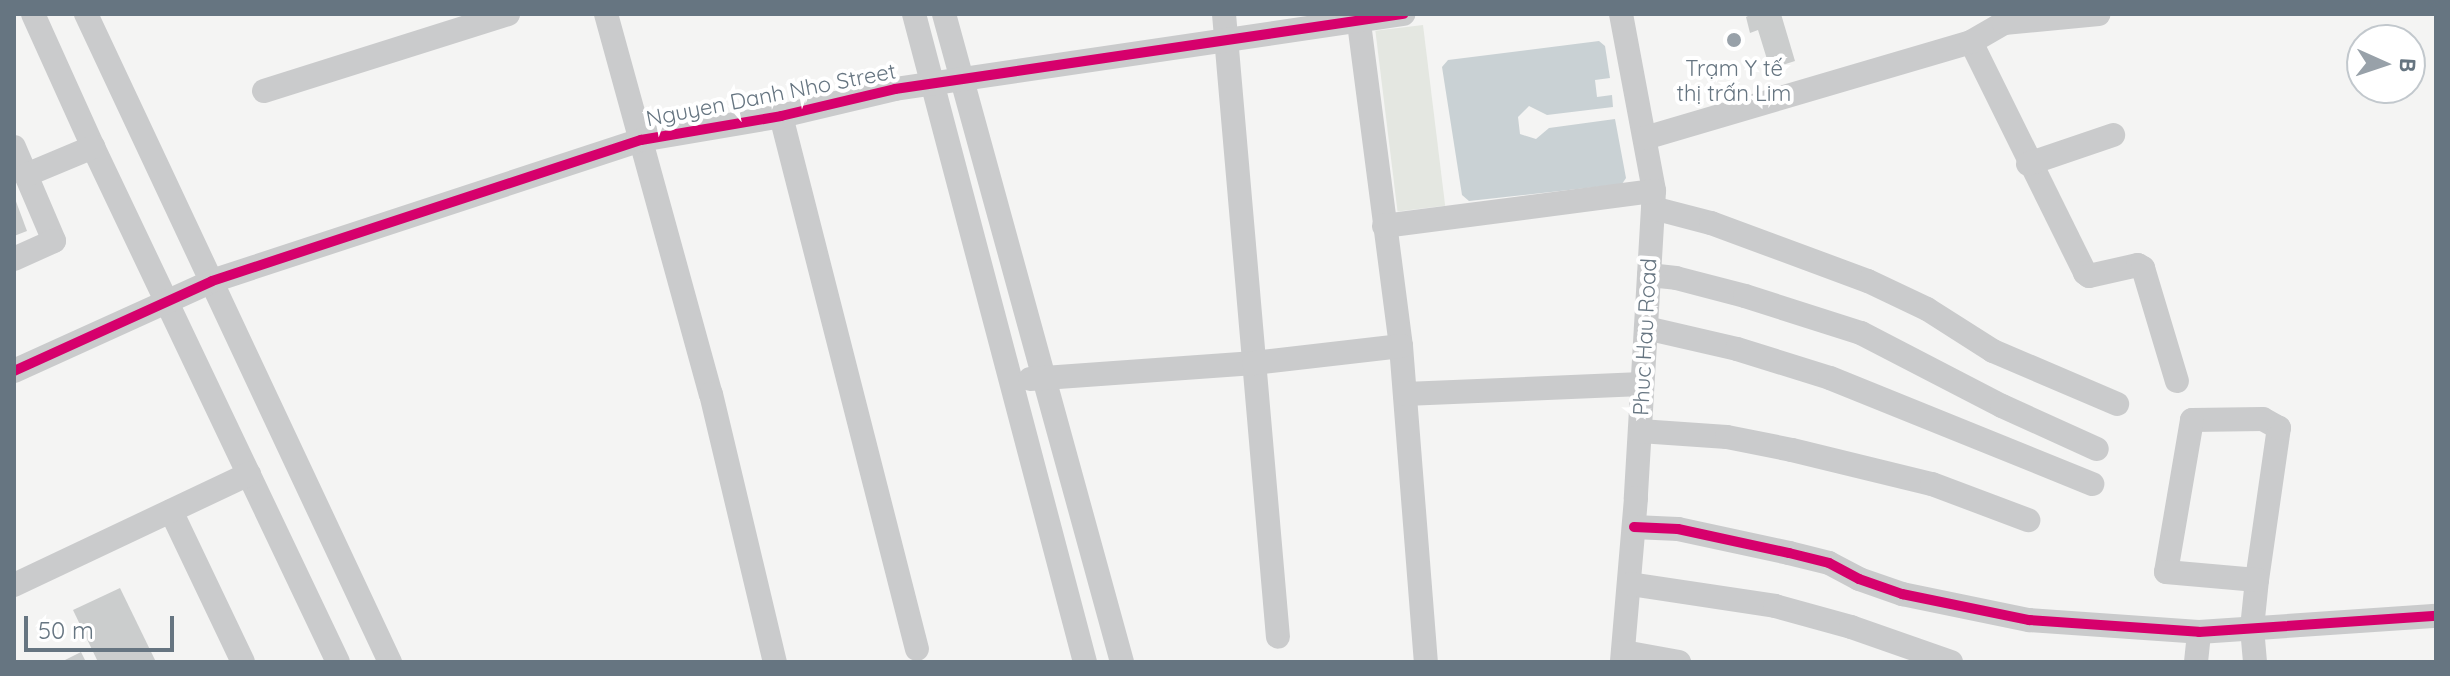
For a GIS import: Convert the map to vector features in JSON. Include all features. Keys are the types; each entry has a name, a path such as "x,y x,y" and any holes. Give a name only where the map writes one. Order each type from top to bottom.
{"street":[{"path":"33,14 338,662"},
{"path":"86,14 390,662"},
{"path":"264,91 508,14"},
{"path":"606,14 711,394 775,662"},
{"path":"914,14 1082,650 1113,631"},
{"path":"944,14 1122,662"},
{"name":"Nguyen Danh Nho Street","path":"14,371 168,304 212,281 641,140 781,116 895,89 961,82 1225,26 1359,23 1403,14"},
{"name":"Phuc Hau Road","path":"1621,14 1654,200 1623,657"},
{"path":"1645,138 1971,42 2001,19 2099,14"},
{"path":"1359,23 1401,346 1426,662"},
{"path":"1225,26 1278,637"},
{"path":"1971,42 2028,164 2087,275 2125,259 2143,268 2177,381"},
{"path":"781,116 917,649"},
{"path":"2028,164 2113,135"},
{"path":"14,147 54,241 14,259"},
{"path":"26,175 93,147"},
{"path":"1384,226 1654,200 1868,281 1927,309 1993,351 2117,404"},
{"path":"1649,275 1745,296 1861,333 2002,406 2097,449"},
{"path":"1646,328 1737,349 1830,378 2092,484"},
{"path":"1012,383 1043,376 1254,363 1401,346"},
{"path":"1405,394 1642,384"},
{"path":"2255,662 2252,628 2279,428 2263,419 2192,420 2166,572 2257,580"},
{"path":"1640,431 1727,437 1792,450 1932,484 2028,520"},
{"path":"14,585 249,474"},
{"path":"171,511 243,662"},
{"path":"1634,527 1678,529 1760,546 1829,563 1902,594 2029,620 2199,632 2436,616"},
{"path":"1630,584 1775,606 1851,627 1951,662"},
{"path":"2196,662 2199,632"},
{"path":"1623,657 1679,662"}],"shaded area":[{"path":"1423,25 1445,206 1398,211 1375,31"},
{"path":"1599,41 1605,46 1610,78 1595,80 1597,97 1612,95 1613,107 1547,115 1529,106 1518,117 1520,134 1536,139 1549,128 1615,119 1626,178 1622,184 1469,201 1462,195 1442,67 1448,60"}],"building":[{"path":"1752,14 1781,14 1795,61 1770,69 1758,30 1750,33 1746,17"},
{"path":"14,196 27,231 14,236"},
{"path":"120,588 156,662 98,662 73,610"},
{"path":"81,652 86,662 61,662"}],"cycle path":[{"path":"14,371 212,281 641,140 781,116 895,89 1403,14"},
{"path":"1634,527 1678,529 1789,553 1829,563 1859,579 1902,594 2029,620 2199,632 2436,616"}],"place":[{"name":"Trạm Y tế thị trấn Lim","path":"1734,40"}]}
